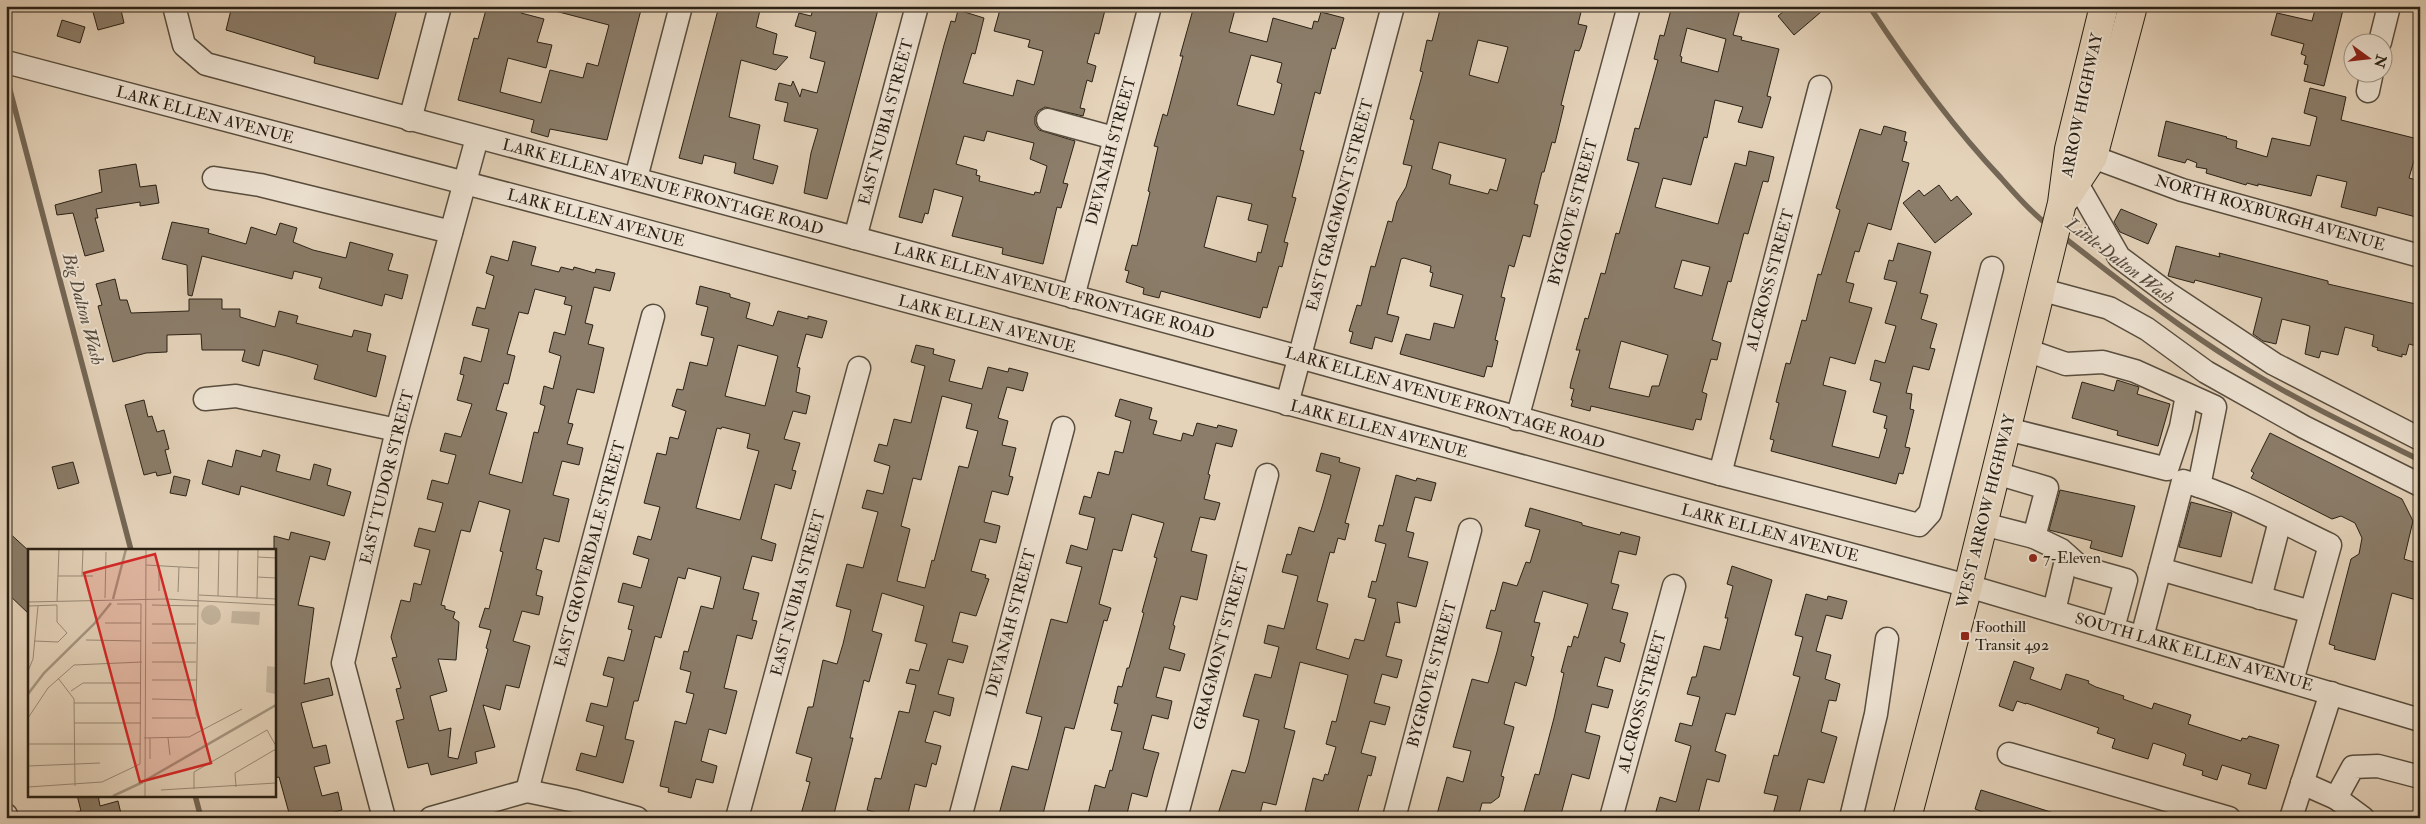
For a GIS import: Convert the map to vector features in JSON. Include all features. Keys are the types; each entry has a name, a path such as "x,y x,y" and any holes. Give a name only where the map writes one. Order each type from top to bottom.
{"main road":[{"name":"ARROW HIGHWAY","path":"2069,193 2069,149 2104,6"},
{"name":"ARROW HIGHWAY","path":"2069,193 2093,158 2133,6"},
{"name":"WEST ARROW HIGHWAY","path":"1907,818 1968,586 2048,258 2069,193"}],"street":[{"name":"LARK ELLEN AVENUE FRONTAGE ROAD","path":"174,6 184,45 192,54 206,64 1299,357 1720,474 1919,525 1930,513 1992,268"},
{"path":"410,120 440,6"},
{"path":"636,178 682,6"},
{"name":"EAST NUBIA STREET","path":"855,238 917,6"},
{"name":"DEVANAH STREET","path":"1073,297 1150,6"},
{"name":"EAST GRAGMONT STREET","path":"1287,404 1393,6"},
{"name":"BYGROVE STREET","path":"1517,419 1629,6"},
{"path":"2382,32 2389,6"},
{"name":"LARK ELLEN AVENUE","path":"12,64 464,183 1968,586"},
{"name":"ALCROSS STREET","path":"1720,474 1820,87"},
{"path":"1048,120 1114,138"},
{"name":"EAST TUDOR STREET","path":"384,818 343,663 398,430 477,138"},
{"name":"NORTH ROXBURGH AVENUE","path":"2093,158 2182,190 2420,256"},
{"path":"214,178 260,185 451,232"},
{"path":"2069,193 2119,257 2148,279 2274,364 2420,439"},
{"path":"2050,292 2109,308 2146,328 2206,372 2304,427 2420,485"},
{"name":"EAST GROVERDALE STREET","path":"527,791 653,316"},
{"path":"2026,350 2066,364 2103,362 2135,371 2215,407 2199,486"},
{"name":"EAST NUBIA STREET","path":"737,818 859,368"},
{"path":"2007,429 2166,469 2181,427 2187,395"},
{"path":"205,399 236,396 398,430"},
{"name":"DEVANAH STREET","path":"960,818 1063,428"},
{"path":"1996,473 2047,488 2034,537"},
{"name":"GRAGMONT STREET","path":"1176,818 1267,475"},
{"path":"2142,637 2183,482 2199,486 2239,501 2330,545 2292,681"},
{"path":"2260,598 2280,521"},
{"path":"1983,524 2034,537 2067,556 2080,567 2126,580 2113,628"},
{"name":"BYGROVE STREET","path":"1394,818 1470,530"},
{"path":"2054,610 2067,556"},
{"path":"2160,569 2311,612"},
{"name":"ALCROSS STREET","path":"1610,818 1674,586"},
{"name":"SOUTH LARK ELLEN AVENUE","path":"1968,586 2420,720"},
{"path":"1851,818 1876,714 1887,639"},
{"path":"2291,818 2331,693"},
{"path":"2009,754 2229,818"},
{"path":"2336,798 2353,767 2378,766 2420,777"},
{"path":"2302,783 2336,798 2362,818"},
{"path":"431,818 527,791 575,801 637,818"}],"building":[{"path":"94,6 120,6 124,23 98,30 93,12 96,11"},
{"path":"232,6 398,6 378,79 314,63 315,57 226,30"},
{"path":"487,6 522,6 521,13 544,19 537,42 552,45 546,68 508,58 500,92 541,103 550,70 583,78 587,63 598,66 609,25 555,11 556,6 642,6 607,140 550,129 548,137 531,132 534,120 458,100 474,38 478,39"},
{"path":"719,6 761,6 756,27 777,34 773,54 788,57 776,70 741,60 729,117 760,125 753,159 778,166 773,184 734,173 736,163 704,155 702,164 679,158"},
{"path":"814,6 879,6 827,199 804,193 811,153 818,129 784,121 788,103 775,100 779,83 791,86 793,81 800,97 802,89 817,93 825,62 810,58 816,32 795,26 799,13 811,16"},
{"path":"1001,6 1106,6 1099,34 1095,33 1087,63 1096,66 1092,82 1087,80 1080,108 1085,109 1083,116 1045,107 1038,111 1035,117 1035,124 1039,130 1075,141 1063,183 1068,184 1061,208 1057,207 1043,264 1002,254 1003,248 952,236 963,197 934,189 928,214 925,213 922,223 899,217 944,45 951,21 955,22 958,10 984,18 975,54 972,53 963,83 1013,96 1017,80 1034,85 1043,51 1028,47 1030,40 994,31","holes":["987,131 1034,143 1030,159 1047,166 1040,193 1035,192 1034,195 979,181 980,176 976,175 977,170 956,164 964,136 984,141"]},
{"path":"1194,6 1236,6 1229,32 1267,42 1273,18 1312,29 1314,21 1318,22 1321,12 1344,18 1335,49 1332,48 1320,94 1315,92 1300,150 1304,151 1292,197 1296,198 1284,242 1288,243 1282,267 1279,266 1267,308 1263,307 1260,318 1161,291 1159,298 1143,294 1144,288 1126,282 1129,271 1125,270 1132,245 1137,246 1150,192 1148,191 1158,147 1154,146 1163,114 1167,116 1183,56 1180,56","holes":["1251,55 1282,63 1277,82 1282,84 1274,115 1237,105","1217,196 1252,204 1248,220 1268,225 1261,253 1258,252 1256,262 1204,247"]},
{"path":"1441,6 1504,6 1517,10 1518,6 1559,6 1581,12 1578,24 1587,26 1579,51 1575,50 1561,105 1564,106 1555,143 1552,142 1544,172 1542,172 1534,204 1538,205 1530,237 1523,235 1514,267 1509,265 1501,297 1505,298 1495,340 1498,341 1492,367 1487,366 1484,377 1400,354 1406,334 1430,340 1434,323 1454,328 1463,295 1430,286 1433,273 1430,272 1431,266 1404,258 1401,259 1387,314 1399,317 1392,342 1375,337 1372,349 1350,343 1353,332 1349,331 1357,305 1361,306 1371,266 1375,267 1388,221 1392,222 1397,202 1406,187 1412,166 1403,164 1414,120 1410,119 1423,72 1420,71 1427,40 1432,41","holes":["1478,40 1508,47 1498,83 1469,75","1439,142 1506,159 1497,191 1490,189 1488,194 1449,184 1451,175 1432,169"]},
{"path":"1672,6 1741,6 1733,35 1742,37 1741,40 1779,49 1767,96 1771,97 1762,128 1738,122 1743,107 1715,100 1707,138 1704,137 1691,185 1663,178 1655,207 1718,224 1735,163 1746,166 1749,151 1774,157 1768,182 1763,181 1748,234 1744,233 1731,282 1728,281 1712,340 1721,343 1717,360 1711,359 1702,392 1707,394 1701,420 1696,419 1693,430 1591,406 1590,411 1571,406 1574,389 1570,388 1580,350 1576,350 1585,318 1588,319 1601,273 1605,274 1616,233 1619,234 1639,163 1627,160 1635,128 1639,129 1658,60 1654,59 1660,35 1664,36","holes":["1687,28 1726,39 1718,72 1681,62 1682,57 1680,56","1682,260 1710,267 1702,296 1674,288","1621,341 1668,355 1659,386 1652,386 1649,397 1609,388"]},
{"path":"1790,6 1828,6 1794,35 1778,16"},
{"path":"2316,6 2344,6 2324,86 2304,81 2308,65 2304,64 2306,56 2301,54 2304,44 2271,35 2277,13 2312,21"},
{"path":"62,20 85,27 80,43 57,36"},
{"path":"2310,88 2346,97 2341,120 2418,139 2419,143 2409,178 2420,181 2420,203 2416,217 2378,207 2376,216 2341,207 2347,182 2317,175 2311,196 2258,184 2258,186 2247,183 2246,185 2206,173 2207,169 2196,167 2197,163 2187,159 2185,163 2158,156 2166,121 2227,137 2237,141 2236,148 2267,157 2272,138 2310,146 2317,117 2304,113"},
{"path":"1884,126 1906,132 1904,141 1907,142 1902,161 1909,163 1891,230 1868,223 1859,252 1855,251 1846,282 1854,284 1849,302 1872,308 1855,364 1830,357 1823,385 1846,391 1832,446 1879,458 1887,429 1884,428 1887,416 1873,412 1881,383 1870,380 1875,360 1885,363 1896,326 1885,323 1897,282 1884,279 1889,260 1893,261 1898,243 1931,252 1920,293 1928,295 1921,319 1937,324 1930,348 1935,349 1929,370 1913,366 1906,393 1912,394 1910,409 1914,410 1905,447 1910,448 1903,474 1899,473 1896,484 1771,451 1774,440 1770,439 1779,403 1776,402 1786,363 1790,364 1802,320 1806,321 1818,274 1821,275 1840,210 1836,208 1860,129 1881,135"},
{"path":"136,164 140,187 156,185 159,203 140,206 140,202 96,209 98,218 95,218 104,251 85,256 73,213 57,215 55,205 102,192 99,170"},
{"path":"1939,185 1951,201 1957,196 1972,214 1935,243 1903,203 1919,190 1924,196"},
{"path":"2121,209 2157,224 2148,244 2120,232 2114,222"},
{"path":"172,222 209,229 208,233 246,244 251,227 276,235 280,223 297,228 293,242 313,250 346,258 350,242 393,254 388,270 408,275 402,299 385,294 382,306 319,288 322,278 294,271 292,279 202,256 192,296 188,295 187,265 162,259"},
{"path":"513,241 536,247 531,265 559,272 561,267 573,270 574,267 595,273 596,269 615,273 610,291 594,287 585,323 593,325 588,344 604,348 594,393 577,389 568,423 573,424 567,444 583,448 579,465 562,461 553,495 569,499 559,542 544,538 536,569 542,571 536,595 543,597 539,615 522,611 513,641 530,646 519,688 506,685 500,710 483,705 495,747 475,752 477,763 431,775 428,763 408,768 396,721 404,719 396,689 401,688 392,658 397,657 391,637 401,600 410,602 414,583 421,585 430,550 414,546 419,528 435,532 443,503 427,499 432,480 448,484 456,455 440,451 445,433 461,437 472,404 457,400 464,375 460,374 464,357 481,362 489,329 472,325 477,307 485,309 494,276 486,273 491,256 508,261","holes":["535,289 566,297 564,304 572,306 565,335 554,332 549,352 561,356 553,389 544,386 540,404 545,406 538,433 534,432 522,483 489,474 507,413 496,410 504,383 508,384 515,356 507,354 519,312 528,314","479,501 510,510 500,551 503,552 489,609 485,608 479,627 491,630 486,648 488,649 458,759 448,757 451,728 439,731 430,696 447,691 438,659 456,660 459,622 453,618 455,612 445,609 445,606 441,605 461,530 470,532"]},
{"path":"2176,246 2220,257 2219,253 2328,281 2328,284 2420,305 2420,347 2409,344 2406,355 2402,354 2402,357 2377,350 2378,348 2372,346 2374,335 2345,327 2338,355 2321,351 2319,358 2305,354 2310,326 2282,319 2276,344 2263,341 2253,334 2262,298 2195,280 2194,283 2168,276"},
{"path":"115,279 120,300 127,300 131,313 189,311 189,299 222,299 222,309 240,309 240,317 275,327 279,311 298,316 296,323 352,337 354,330 371,334 367,351 386,356 376,397 314,379 318,365 287,356 263,350 259,366 242,361 245,350 202,350 201,334 167,335 167,352 146,353 113,362 98,306 102,305 96,284"},
{"path":"700,286 730,294 730,297 750,303 746,318 773,326 778,311 808,319 808,316 827,321 822,338 806,334 797,367 800,368 796,392 810,396 806,414 793,411 784,439 800,443 792,470 796,471 791,489 775,484 761,539 776,544 772,561 752,556 743,589 759,593 752,620 757,621 752,639 737,635 724,688 737,691 726,734 709,729 701,761 717,766 713,783 696,779 691,798 668,792 669,788 660,786 675,721 686,724 694,694 686,692 691,672 680,669 684,651 688,652 701,606 713,609 721,577 688,568 685,579 678,577 661,638 655,636 638,701 634,701 625,739 634,741 623,783 576,770 581,753 596,757 604,726 586,721 591,703 607,707 614,678 603,675 608,657 624,661 632,630 628,629 634,606 618,602 623,583 641,588 649,559 633,554 638,536 651,540 660,507 644,503 657,453 666,455 670,437 678,439 686,411 672,406 677,389 683,390 690,362 707,366 714,338 701,335 708,307 696,304","holes":["738,345 778,356 765,406 725,396","722,427 750,434 747,448 759,451 740,520 696,508 717,428 721,429"]},
{"path":"916,345 934,349 933,354 955,360 949,381 982,389 988,367 1008,372 1009,368 1028,373 1023,391 1007,387 998,418 1008,421 1002,445 1016,448 1009,476 1013,477 1008,495 992,491 984,522 1000,526 996,543 980,539 971,571 986,575 985,578 989,579 976,616 960,612 952,642 968,646 963,663 948,659 938,694 954,698 950,716 934,711 925,742 941,746 936,765 932,763 926,787 915,784 907,818 880,818 881,814 867,810 875,778 881,779 899,711 909,713 916,685 906,683 910,669 919,671 927,644 915,641 924,606 882,593 872,631 882,634 869,682 864,680 850,738 853,738 833,818 800,818 810,782 806,781 812,758 796,753 808,707 813,707 823,660 837,664 843,644 851,610 836,606 847,564 863,568 878,512 862,508 867,490 883,494 890,466 874,461 879,444 887,446 894,419 911,423 925,366 911,362","holes":["942,396 972,404 966,428 978,431 968,468 959,466 925,588 897,581 910,529 901,526 913,478 921,480"]},
{"path":"2117,380 2139,387 2137,394 2170,404 2158,446 2117,435 2118,431 2072,418 2082,382 2114,391"},
{"path":"1120,399 1152,408 1149,419 1157,421 1153,434 1181,441 1183,433 1193,436 1197,423 1217,428 1218,425 1237,430 1232,447 1216,443 1208,474 1210,475 1204,499 1220,503 1215,520 1200,517 1191,551 1207,555 1197,600 1181,596 1173,625 1175,626 1169,649 1185,654 1180,671 1164,667 1156,697 1172,701 1168,719 1152,715 1143,749 1159,753 1147,797 1132,793 1126,818 1087,818 1095,785 1105,788 1110,770 1112,771 1122,732 1111,730 1118,704 1114,703 1118,686 1122,687 1127,668 1129,668 1157,558 1154,557 1164,523 1132,514 1122,551 1113,549 1099,604 1111,608 1107,621 1104,620 1074,729 1065,727 1042,818 998,818 1012,766 1028,770 1037,737 1042,717 1026,713 1051,619 1067,623 1082,567 1066,563 1071,545 1087,550 1095,518 1079,514 1084,496 1091,498 1098,472 1109,475 1115,451 1123,453 1131,421 1115,416"},
{"path":"144,400 148,417 152,416 157,432 164,430 169,449 165,450 171,473 157,476 156,472 144,475 125,405"},
{"path":"2270,433 2402,499 2413,521 2404,559 2420,564 2420,601 2392,593 2375,660 2334,649 2335,646 2329,644 2351,559 2359,554 2362,538 2355,523 2341,516 2332,519 2251,478 2254,473 2251,471"},
{"path":"236,450 261,457 263,450 280,455 276,471 310,480 314,464 331,469 327,485 351,492 344,516 241,486 239,495 202,484 208,460 232,467"},
{"path":"1321,453 1340,458 1339,462 1360,468 1345,523 1349,524 1345,540 1338,538 1334,553 1330,552 1317,601 1328,604 1316,649 1349,659 1355,639 1364,641 1376,599 1368,597 1372,581 1376,582 1386,544 1375,541 1379,525 1383,526 1396,475 1416,481 1417,478 1436,483 1431,501 1415,497 1406,531 1414,533 1408,557 1428,562 1416,607 1397,602 1400,623 1395,622 1386,656 1402,660 1397,678 1382,674 1374,703 1390,707 1385,725 1370,721 1361,753 1376,757 1371,776 1368,775 1356,818 1330,818 1305,811 1313,778 1323,781 1325,774 1328,775 1336,747 1326,744 1332,721 1336,722 1348,675 1300,662 1284,728 1295,731 1276,805 1263,802 1259,818 1233,818 1218,814 1232,770 1245,773 1248,764 1259,720 1243,716 1255,674 1271,678 1279,647 1264,643 1268,625 1284,629 1298,576 1282,572 1287,554 1291,555 1299,527 1314,532 1322,507 1331,475 1316,471"},
{"path":"73,462 79,483 58,489 52,467"},
{"path":"174,476 190,480 186,496 170,493"},
{"path":"2060,490 2135,506 2122,557 2090,548 2092,541 2049,530"},
{"path":"2191,502 2232,513 2221,557 2179,547"},
{"path":"1530,508 1582,523 1582,525 1620,535 1621,532 1640,537 1636,555 1619,551 1611,583 1619,585 1612,609 1628,613 1620,642 1625,644 1620,662 1605,657 1597,686 1613,690 1608,708 1592,704 1585,732 1600,736 1589,779 1572,774 1560,818 1544,818 1524,812 1535,774 1539,775 1554,718 1564,673 1561,672 1568,646 1571,647 1574,636 1578,638 1588,604 1543,591 1534,622 1540,623 1531,656 1534,657 1526,686 1515,682 1504,724 1514,727 1501,776 1504,777 1499,797 1491,803 1482,803 1478,818 1436,818 1447,777 1463,782 1471,751 1453,747 1472,679 1488,683 1497,652 1502,632 1486,628 1491,610 1495,611 1503,582 1517,586 1526,562 1530,563 1540,530 1525,526"},
{"path":"6,530 28,550 28,613 6,592"},
{"path":"291,532 330,542 325,560 310,556 298,605 314,608 304,684 329,678 333,695 301,703 313,748 326,745 330,763 314,767 322,796 338,792 342,810 312,818 292,818 279,777 275,778 274,536 289,540"},
{"path":"1732,566 1772,580 1735,715 1726,713 1715,751 1726,755 1719,782 1707,779 1697,818 1665,818 1655,815 1660,797 1676,802 1691,746 1675,741 1680,723 1692,726 1700,697 1687,694 1692,677 1696,677 1704,646 1720,650 1733,586 1727,584"},
{"path":"1806,594 1827,600 1828,596 1847,601 1842,619 1826,615 1816,651 1831,655 1825,679 1840,684 1836,701 1829,700 1821,732 1837,737 1824,783 1808,779 1798,818 1772,818 1778,796 1764,793 1774,755 1778,756 1800,677 1793,675 1803,637 1795,635"},
{"path":"2014,661 2034,668 2030,679 2061,690 2066,674 2089,681 2088,683 2096,687 2124,696 2123,699 2152,709 2154,703 2191,715 2188,724 2241,741 2242,738 2247,739 2249,736 2279,745 2266,789 2248,784 2251,774 2222,765 2217,780 2202,775 2203,771 2183,765 2186,755 2184,753 2153,743 2148,759 2112,748 2115,739 2097,733 2099,728 2026,703 2017,701 2013,711 1999,706"},
{"path":"1981,790 2057,814 2057,818 1983,818 1985,813 1975,809"},
{"path":"77,796 98,796 100,806 118,801 122,818 74,818 73,813 81,811"}],"waterway":[{"name":"Little Dalton Wash","path":"1869,6 1915,73 1965,137 2018,197 2049,226"},
{"name":"Big Dalton Wash","path":"6,75 131,549"},
{"name":"Little Dalton Wash","path":"2062,236 2168,317 2257,376 2420,460"},
{"name":"Big Dalton Wash","path":"195,796 201,818"}],"place":[{"name":"7-Eleven","path":"2033,558"},
{"name":"Foothill Transit 492","path":"1965,636"}]}
